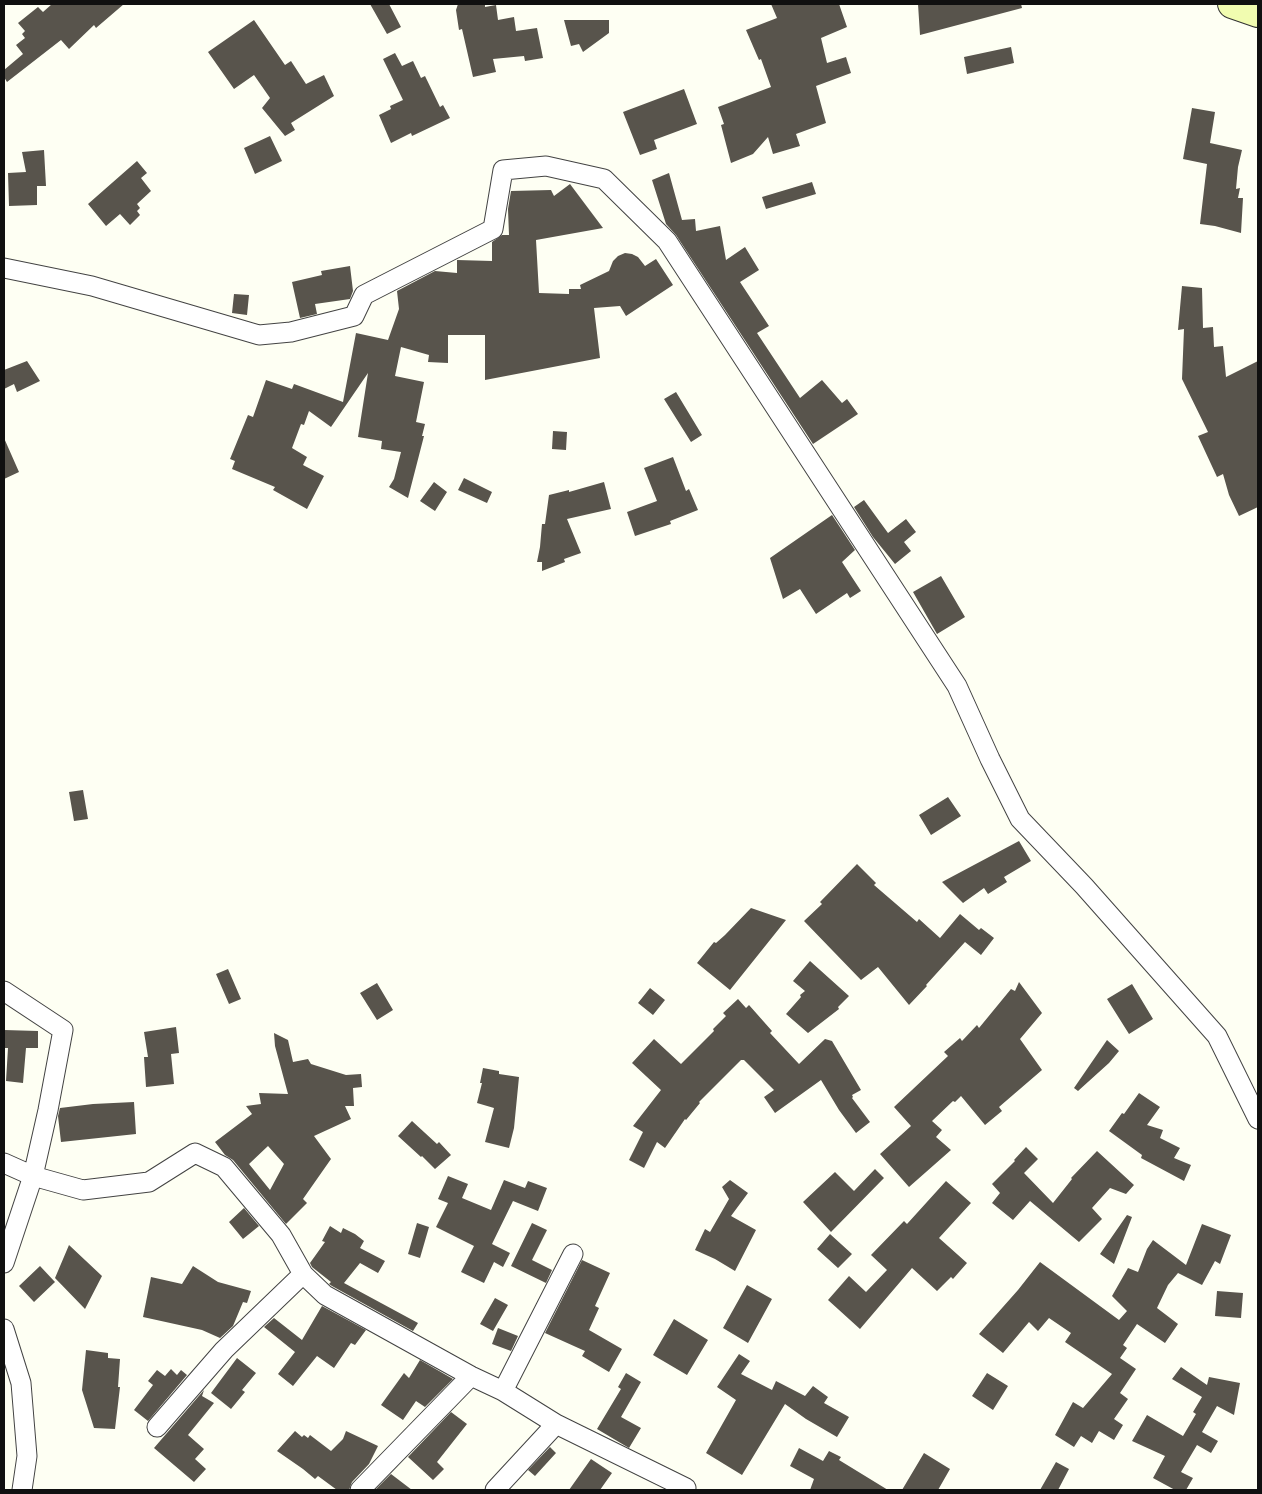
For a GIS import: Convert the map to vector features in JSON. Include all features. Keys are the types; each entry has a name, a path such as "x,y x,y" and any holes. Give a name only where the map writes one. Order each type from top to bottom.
{"street":[{"path":"1232,4 1258,14"},
{"path":"4,268 92,286 259,335 291,332 354,316 364,295 493,229 503,170 546,166 604,179 667,241 952,678 1020,818 1084,886 1217,1036 1258,1119"},
{"path":"4,991 63,1030 33,1176 4,1263"},
{"path":"4,1163 33,1176 83,1190 149,1182 195,1153 224,1167 281,1236 303,1274 325,1295 471,1376 503,1391 556,1424 686,1488"},
{"path":"503,1391 573,1254"},
{"path":"157,1427 224,1350 303,1274"},
{"path":"4,1329 21,1384 26,1456 22,1490"},
{"path":"360,1490 471,1376"},
{"path":"495,1490 556,1424"}],"building":[{"path":"52,4 124,4 96,28 94,25 69,49 61,40 7,82 4,77 4,70 23,54 16,45 25,38 22,34 25,31 18,23 38,7 43,12"},
{"path":"370,4 389,4 401,27 387,34"},
{"path":"458,4 485,4 485,7 496,5 498,20 514,17 516,31 537,28 543,58 525,61 524,56 493,59 496,72 473,77 462,29 459,30 456,10"},
{"path":"771,4 839,4 847,27 821,38 827,63 846,57 851,73 816,86 826,123 796,134 800,146 773,154 768,137 753,154 731,163 721,125 724,124 718,107 771,87 761,59 759,60 746,30 777,18"},
{"path":"918,4 1021,4 1022,8 920,35"},
{"path":"254,20 285,65 291,61 306,84 324,75 334,96 291,123 295,130 285,136 262,108 270,98 254,75 234,89 208,52"},
{"path":"564,20 609,20 609,33 583,52 579,44 571,46"},
{"path":"1011,47 1014,63 967,74 964,57"},
{"path":"395,53 402,66 413,61 421,78 425,76 440,107 443,105 450,118 412,136 411,133 391,143 379,115 391,109 390,106 403,100 383,59"},
{"path":"684,89 697,124 654,140 657,149 640,155 623,112"},
{"path":"1192,108 1215,112 1210,143 1242,150 1236,189 1240,188 1238,198 1243,198 1241,233 1200,224 1207,164 1183,159"},
{"path":"270,136 282,161 255,174 244,148"},
{"path":"44,150 46,186 37,186 37,205 9,206 8,173 26,172 22,152"},
{"path":"137,161 147,173 141,178 151,191 137,204 140,208 137,211 140,215 130,225 120,214 106,226 88,204"},
{"path":"669,173 682,220 695,219 696,231 720,226 726,260 745,247 759,270 740,282 769,326 757,333 800,398 822,380 842,403 847,399 858,414 813,444 676,235 666,224 652,180"},
{"path":"812,182 816,194 766,209 762,197"},
{"path":"570,184 603,228 536,240 539,293 569,294 569,289 581,289 580,285 609,271 613,261 625,253 638,257 645,266 656,259 673,285 626,316 620,306 594,308 600,358 485,380 485,335 448,335 448,363 428,362 429,355 401,347 395,376 424,382 416,422 425,424 422,436 424,436 408,498 389,487 394,479 401,452 381,449 382,441 358,437 368,373 331,427 309,411 304,425 301,424 292,448 307,457 303,465 324,476 307,509 273,490 275,487 232,469 235,461 230,459 248,415 253,417 266,380 292,389 294,384 343,402 356,333 388,340 399,309 397,291 435,271 457,273 457,260 492,261 492,242 502,235 509,235 508,209 511,191 551,190 554,196"},
{"path":"350,266 353,291 350,299 315,304 317,314 300,318 292,282 322,275 321,271"},
{"path":"1182,286 1202,288 1203,328 1213,327 1214,347 1223,346 1226,377 1258,361 1258,507 1239,516 1229,495 1223,474 1217,477 1198,436 1208,432 1182,379 1184,329 1178,330"},
{"path":"234,294 249,295 247,315 232,313"},
{"path":"27,361 40,381 17,392 14,384 4,389 4,370"},
{"path":"676,392 702,435 691,442 664,399"},
{"path":"553,431 567,432 566,450 552,449"},
{"path":"4,438 19,472 4,479"},
{"path":"673,457 686,491 689,489 698,510 670,521 671,524 635,536 627,512 657,501 644,468"},
{"path":"464,478 492,492 487,503 458,490"},
{"path":"434,482 447,492 435,511 420,501"},
{"path":"604,482 611,509 567,519 581,553 564,559 565,562 542,571 542,562 537,562 542,524 545,524 549,495 569,490 569,492"},
{"path":"864,500 888,533 906,519 916,532 904,542 911,551 895,564 873,537 854,507"},
{"path":"832,515 855,550 842,562 861,591 850,598 847,593 816,614 800,589 783,599 770,558"},
{"path":"941,576 965,617 937,634 913,592"},
{"path":"83,790 88,819 74,821 69,792"},
{"path":"948,797 961,816 931,835 919,815"},
{"path":"1019,841 1031,861 1004,877 1007,882 988,894 984,888 963,903 942,882"},
{"path":"857,864 876,883 874,885 917,922 919,919 940,938 960,914 979,930 981,928 994,938 981,955 965,942 909,1005 878,967 861,980 804,921 822,904 820,902"},
{"path":"751,908 786,920 730,990 697,963 714,942 716,943 725,935"},
{"path":"810,961 849,996 838,1007 839,1009 808,1033 786,1014 805,991 793,981"},
{"path":"228,969 241,999 229,1004 216,974"},
{"path":"1019,982 1042,1013 1020,1039 1042,1070 999,1107 1002,1111 985,1125 961,1096 955,1102 953,1101 932,1121 942,1130 936,1137 951,1150 909,1187 880,1154 911,1126 894,1107 948,1056 944,1052 960,1038 962,1041 977,1025 979,1028 1011,989 1015,991"},
{"path":"377,983 393,1010 377,1020 360,993"},
{"path":"1132,984 1153,1019 1129,1034 1107,999"},
{"path":"650,988 665,1000 653,1015 638,1003"},
{"path":"738,999 746,1008 749,1005 772,1031 770,1033 799,1064 825,1039 832,1041 861,1090 852,1095 852,1098 870,1122 856,1133 839,1110 821,1080 775,1113 764,1097 774,1090 744,1060 741,1060 699,1102 665,1148 657,1142 644,1168 629,1160 643,1132 633,1126 661,1090 632,1063 654,1039 681,1064 714,1031 713,1029 726,1016 723,1013"},
{"path":"176,1027 179,1053 171,1054 174,1084 146,1087 144,1057 148,1057 144,1032"},
{"path":"4,1030 38,1031 38,1048 26,1048 23,1083 6,1081 8,1048 4,1048"},
{"path":"274,1033 288,1040 293,1062 308,1059 311,1064 346,1075 361,1074 362,1087 353,1088 354,1106 345,1106 351,1119 314,1136 331,1159 303,1199 307,1203 286,1224 233,1160 225,1155 215,1142 252,1114 246,1106 261,1104 259,1093 288,1094 275,1046","holes":["268,1146 284,1164 270,1190 249,1164"]},
{"path":"1107,1040 1119,1051 1109,1063 1078,1091 1074,1088"},
{"path":"483,1068 499,1071 499,1074 519,1077 514,1128 509,1148 485,1142 494,1108 477,1103 482,1083 480,1083"},
{"path":"1139,1093 1160,1107 1147,1125 1163,1130 1160,1138 1180,1148 1174,1158 1191,1165 1184,1181 1141,1158 1142,1155 1109,1131"},
{"path":"134,1102 136,1134 61,1142 58,1116 60,1108"},
{"path":"412,1121 437,1144 439,1142 451,1155 435,1169 398,1136"},
{"path":"1026,1147 1038,1159 1024,1173 1053,1203 1071,1178 1097,1151 1134,1185 1126,1194 1110,1188 1092,1208 1102,1219 1079,1242 1030,1201 1013,1220 992,1203 1000,1193 992,1184"},
{"path":"875,1169 884,1178 831,1232 803,1202 835,1172 854,1191"},
{"path":"448,1176 468,1184 462,1198 491,1210 504,1180 525,1188 528,1181 547,1188 538,1211 513,1201 492,1244 510,1253 503,1267 494,1262 484,1283 461,1272 474,1246 436,1227 448,1203 438,1199"},
{"path":"730,1180 748,1193 731,1216 756,1230 735,1271 695,1250 705,1229 710,1232 729,1199 722,1187"},
{"path":"946,1181 971,1203 939,1238 967,1263 953,1279 951,1277 937,1291 912,1268 860,1329 828,1300 849,1276 866,1292 887,1270 871,1255 904,1221 907,1224"},
{"path":"244,1208 259,1226 243,1239 229,1222"},
{"path":"1127,1215 1132,1217 1114,1264 1100,1254"},
{"path":"417,1223 429,1227 420,1258 408,1254"},
{"path":"532,1223 547,1230 532,1260 552,1270 546,1283 511,1266"},
{"path":"1202,1224 1231,1235 1220,1264 1215,1261 1202,1285 1178,1273 1168,1285 1157,1308 1178,1324 1165,1343 1137,1324 1123,1345 1127,1348 1120,1358 1136,1369 1120,1393 1128,1399 1114,1419 1123,1425 1114,1440 1099,1431 1092,1443 1081,1436 1074,1447 1055,1435 1073,1402 1083,1408 1112,1374 1065,1342 1071,1333 1049,1318 1038,1331 1029,1322 1003,1353 979,1334 1040,1262 1119,1320 1127,1311 1112,1296 1128,1268 1138,1272 1147,1249 1153,1240 1186,1265"},
{"path":"330,1226 341,1233 343,1228 355,1234 364,1241 360,1248 385,1261 378,1273 360,1263 344,1283 418,1323 413,1331 332,1286 329,1284 331,1282 312,1267 310,1263 325,1242 322,1241"},
{"path":"830,1234 852,1254 838,1268 817,1249"},
{"path":"69,1245 102,1276 85,1309 55,1278"},
{"path":"582,1260 610,1273 595,1306 599,1308 589,1330 622,1349 609,1372 582,1356 585,1351 545,1333"},
{"path":"40,1266 55,1282 34,1302 19,1286"},
{"path":"193,1266 218,1282 251,1291 247,1303 243,1302 233,1326 220,1338 202,1330 143,1317 151,1277 182,1284"},
{"path":"747,1285 772,1299 748,1343 723,1328"},
{"path":"1217,1291 1243,1293 1241,1318 1215,1316"},
{"path":"495,1298 508,1305 493,1331 480,1324"},
{"path":"322,1306 366,1330 355,1345 351,1343 334,1368 317,1356 293,1386 278,1374 295,1352 264,1327 274,1318 302,1340"},
{"path":"674,1319 708,1340 687,1375 653,1355"},
{"path":"498,1328 518,1336 511,1351 492,1344"},
{"path":"86,1350 108,1353 108,1358 120,1359 118,1387 120,1387 115,1429 94,1428 82,1390"},
{"path":"739,1354 750,1361 741,1374 772,1390 776,1381 805,1396 813,1386 828,1397 824,1403 849,1417 837,1437 785,1404 742,1475 706,1453 736,1400 717,1387"},
{"path":"237,1358 256,1373 242,1390 245,1392 231,1409 211,1393"},
{"path":"420,1360 453,1379 425,1407 416,1401 403,1420 381,1405 404,1373 409,1378"},
{"path":"1181,1367 1207,1385 1209,1377 1240,1383 1234,1415 1217,1406 1202,1432 1218,1441 1211,1453 1197,1445 1181,1472 1193,1478 1186,1490 1175,1490 1153,1478 1165,1456 1132,1441 1147,1415 1183,1436 1196,1414 1193,1412 1202,1397 1172,1379"},
{"path":"171,1369 177,1375 181,1370 187,1375 148,1421 134,1410 153,1385 148,1381 157,1370 165,1376"},
{"path":"626,1373 641,1382 621,1417 641,1428 629,1448 597,1429 621,1389 618,1387"},
{"path":"987,1373 1008,1386 993,1410 972,1396"},
{"path":"204,1390 202,1396 214,1403 188,1435 204,1449 195,1459 206,1469 194,1482 154,1448"},
{"path":"451,1412 467,1424 437,1462 444,1469 433,1480 408,1457"},
{"path":"295,1431 302,1437 304,1435 308,1438 310,1435 331,1451 343,1439 346,1431 378,1446 369,1464 352,1482 349,1490 337,1490 318,1476 315,1479 277,1451"},
{"path":"550,1447 556,1453 535,1476 528,1470"},
{"path":"799,1448 823,1461 829,1451 841,1457 839,1460 888,1490 810,1490 814,1479 790,1466"},
{"path":"924,1453 950,1469 938,1490 902,1490"},
{"path":"591,1459 612,1473 600,1490 569,1490"},
{"path":"1056,1462 1069,1469 1058,1490 1040,1490"},
{"path":"391,1474 412,1490 375,1490"}]}
